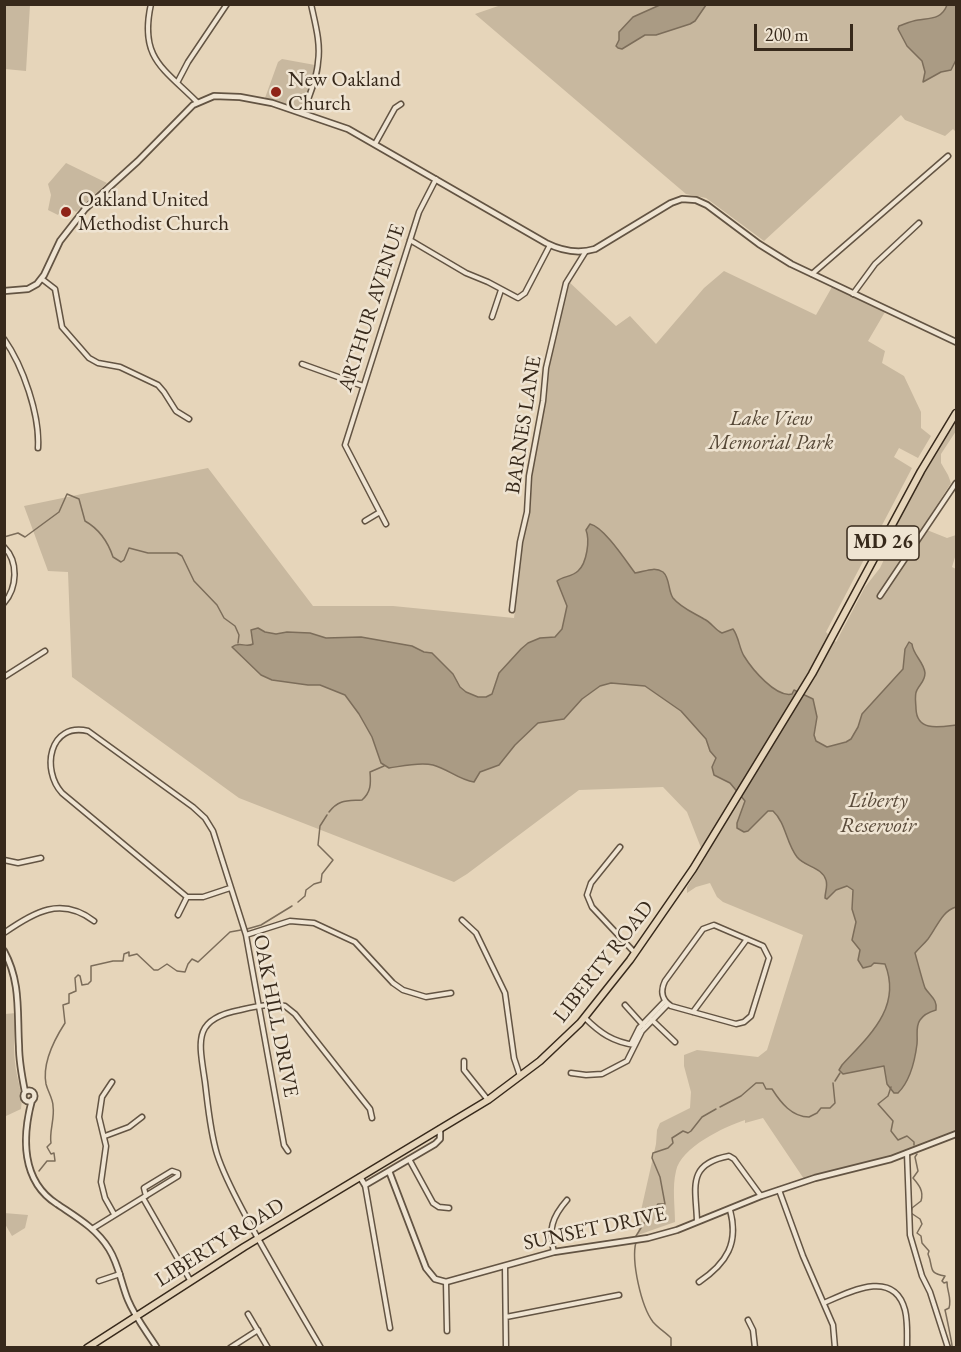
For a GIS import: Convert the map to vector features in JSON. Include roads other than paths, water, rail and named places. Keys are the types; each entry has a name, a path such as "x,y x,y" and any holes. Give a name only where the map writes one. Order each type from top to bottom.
{"main road":[{"name":"LIBERTY ROAD","path":"90,1347 190,1280 488,1100 555,1048 585,1018 681,888 735,801 812,674 921,471 957,413"}],"street":[{"path":"151,4 147,29 150,50 157,63 197,102"},
{"path":"177,82 227,4"},
{"path":"303,113 319,60 318,38 311,4"},
{"path":"4,291 28,289 42,279 57,246 81,214 197,102 214,96 233,96 272,103 348,129 550,245 571,251 586,251 607,243 669,204 689,199 707,205 764,247 812,274 957,342"},
{"path":"375,144 395,108 401,104"},
{"path":"812,274 948,156"},
{"name":"ARTHUR AVENUE","path":"380,512 345,445 421,206 436,179"},
{"path":"853,294 879,260 919,223"},
{"path":"410,240 466,273 516,298 522,297 550,245"},
{"name":"BARNES LANE","path":"512,610 545,374 566,283 586,251"},
{"path":"42,279 55,289 62,327 89,358 98,363 120,367 158,385 172,407 189,419"},
{"path":"492,317 501,290"},
{"path":"4,339 16,355 29,392 38,448"},
{"path":"302,364 363,386"},
{"path":"879,596 957,483"},
{"path":"365,521 380,512 386,524"},
{"path":"4,547 10,554 15,572 13,588 4,603"},
{"path":"4,677 45,651"},
{"name":"OAK HILL DRIVE","path":"187,897 56,787 51,761 53,746 60,736 77,730 88,731 201,813 213,831 246,935 284,1145 288,1151"},
{"path":"620,847 591,883 588,899 635,953"},
{"path":"4,860 18,863 40,858"},
{"path":"178,915 187,897 203,897 230,888"},
{"path":"4,933 32,916 59,907 77,910 94,921"},
{"path":"462,920 476,933 506,993 514,1058 520,1076"},
{"path":"246,935 290,921 314,923 355,942 393,983 403,990 426,997 451,993"},
{"path":"719,926 763,946 769,958 751,1016 744,1022 735,1024 667,1003 662,990 665,981 704,929 719,926"},
{"path":"693,1012 747,939"},
{"path":"4,951 17,983 19,1048 27,1091 24,1096 28,1100 29,1111 25,1149 28,1165 34,1180 54,1203 92,1229 108,1248 120,1274 127,1298 157,1347"},
{"path":"571,1073 593,1075 609,1071 627,1061 644,1026 667,1003"},
{"path":"321,1347 258,1238 227,1179 217,1154 200,1047 204,1028 217,1016 276,1004 289,1008 367,1105 372,1118"},
{"path":"625,1005 644,1026"},
{"path":"585,1018 604,1036 614,1041 633,1045"},
{"path":"651,1019 675,1042"},
{"path":"464,1061 464,1070 488,1100"},
{"path":"111,1082 102,1097 99,1110 105,1136 106,1158 101,1182 105,1198 114,1214"},
{"path":"27,1091 34,1094 28,1100"},
{"path":"105,1136 129,1127 142,1117"},
{"path":"365,1185 438,1142 441,1137 440,1129"},
{"name":"SUNSET DRIVE","path":"446,1282 554,1252 648,1238 730,1210 761,1196 815,1178 907,1153 957,1134"},
{"path":"907,1153 910,1235 922,1276 930,1292 948,1347"},
{"path":"698,1221 696,1179 698,1172 722,1157 729,1156 734,1159 761,1196"},
{"path":"409,1159 433,1203 439,1207 449,1208"},
{"path":"92,1229 114,1214 144,1196 178,1176 178,1173 172,1171 144,1188 144,1196 190,1280"},
{"path":"389,1171 426,1268 435,1279 446,1282 447,1331"},
{"path":"360,1177 365,1185 390,1328"},
{"path":"779,1190 803,1256 833,1325 835,1347"},
{"path":"554,1252 550,1239 552,1224 555,1215 567,1200"},
{"path":"699,1282 716,1268 732,1244 735,1229 730,1210"},
{"path":"505,1266 506,1347"},
{"path":"99,1281 120,1274"},
{"path":"824,1303 867,1286 876,1285 890,1290 900,1298 904,1308 907,1347"},
{"path":"506,1317 619,1295"},
{"path":"248,1314 268,1347"},
{"path":"748,1320 753,1330 755,1347"},
{"path":"230,1347 258,1330"}],"water":[{"path":"662,4 706,5 695,21 690,24 656,35 645,35 622,49 616,46 619,32 633,17"},
{"path":"947,5 956,5 956,60 951,70 941,72 923,82 925,72 922,61 907,46 898,29 899,26 910,22 939,15"},
{"name":"Liberty Reservoir","path":"590,524 602,531 635,573 653,569 660,570 667,578 671,595 680,605 706,620 722,633 733,629 744,656 758,675 772,687 786,694 792,694 794,690 813,699 817,717 814,735 816,741 827,747 851,739 862,714 903,669 905,649 909,642 923,665 925,673 916,694 917,716 925,725 943,727 956,725 956,907 943,916 928,939 915,953 925,988 935,1001 936,1010 929,1012 918,1023 913,1063 906,1083 898,1093 894,1093 887,1084 884,1066 843,1074 839,1070 880,1019 889,994 889,979 885,964 874,963 863,968 858,960 860,950 852,940 856,922 852,909 853,890 847,886 836,890 827,899 825,898 827,884 824,876 797,857 790,846 781,821 773,811 768,811 748,831 744,832 737,828 745,801 730,783 714,775 712,767 716,758 710,751 706,739 681,711 645,686 611,683 600,686 582,699 564,719 538,723 515,745 499,765 480,772 474,782 428,764 389,768 381,763 372,737 345,695 320,685 272,680 261,675 232,647 253,644 251,630 258,628 276,634 287,632 310,633 326,638 361,637 412,646 432,653 453,674 460,687 466,692 478,697 486,697 492,694 499,673 521,649 540,638 555,637 562,629 567,606 557,581 576,573 584,563 588,540 586,530"}],"waterway":[{"path":"4,537 18,533 25,537 59,512 67,494 79,499 85,521 99,532 113,557 121,562 129,548 148,553 177,553 182,556 194,581 217,605 224,618 235,626 239,635 238,643"},
{"path":"329,812 340,803 362,800 370,788 370,772 384,766"},
{"path":"298,902 305,896 306,890 321,882 322,874 333,860 318,845 320,826 327,815"},
{"path":"247,929 261,925 292,906"},
{"path":"39,1171 47,1161 55,1161 54,1153 51,1154 47,1147 51,1143 53,1111 45,1076 47,1060 53,1044 65,1023 63,1005 69,1003 69,994 76,991 75,978 78,975 82,985 88,984 91,981 91,966 123,961 124,954 129,952 129,956 137,954 154,970 167,964 177,971 185,972 192,959 198,962 230,932 241,930"},
{"path":"835,1081 840,1073"},
{"path":"720,1107 741,1096 756,1083 763,1083 766,1089 772,1089 792,1112 809,1117 821,1108 830,1108 835,1103 833,1083"},
{"path":"891,1087 888,1096 878,1104 893,1121 891,1131 898,1140 907,1136 914,1142 914,1145"},
{"path":"636,1236 649,1215 649,1211 654,1210 658,1204 665,1204 660,1177 652,1158 653,1153 668,1148 673,1143 672,1138 683,1131 688,1133 702,1117 716,1109"},
{"path":"917,1154 915,1157 918,1171 913,1178 920,1188 922,1197 921,1201 912,1208 911,1213 920,1219 922,1224 917,1233 929,1251 933,1271 945,1276 942,1281 947,1282 950,1304 945,1310 952,1346"},
{"path":"636,1242 636,1271 641,1295 653,1322 671,1338 671,1348"}],"place":[{"name":"New Oakland Church","path":"276,92"},
{"name":"Oakland United Methodist Church","path":"66,212"}],"park label":[{"name":"Lake View Memorial Park","path":"771,431"}]}
